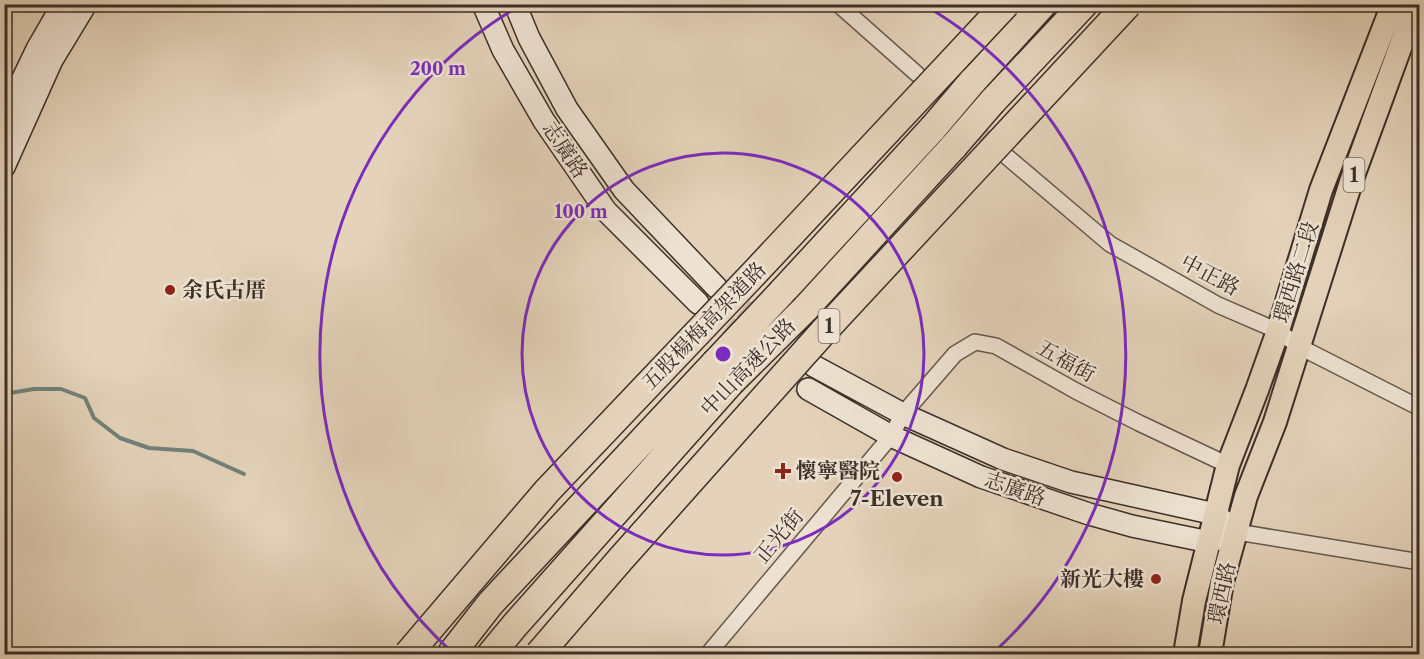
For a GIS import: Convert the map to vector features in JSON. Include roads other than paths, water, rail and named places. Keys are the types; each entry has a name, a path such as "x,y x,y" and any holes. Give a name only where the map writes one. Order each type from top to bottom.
{"highway":[{"name":"五股楊梅高架道路","path":"408,654 547,491 1006,4"},
{"name":"中山高速公路","path":"491,654 723,373 782,292 1043,4"},
{"name":"中山高速公路","path":"451,654 490,604 723,373 805,309 1084,4"},
{"name":"1","path":"539,654 824,332 1128,4"}],"main road":[{"path":"4,118 37,49 63,4"},
{"path":"4,167 52,60 86,4"},
{"name":"志廣路","path":"483,4 503,51 544,121 606,211 698,303"},
{"name":"志廣路","path":"514,4 567,109 624,190 717,288"},
{"name":"環西路二段","path":"1209,542 1228,465 1278,332 1321,190 1393,4"},
{"name":"環西路二段","path":"1237,532 1246,496 1275,422 1353,179 1416,4"},
{"name":"志廣路","path":"814,366 903,414 1003,459 1071,482 1215,514 1237,532"},
{"name":"志廣路","path":"808,389 891,436 981,477 1089,514 1132,526 1209,542 1237,532"},
{"name":"環西路","path":"1210,654 1222,582 1237,532"},
{"name":"環西路","path":"1185,654 1194,601 1209,542"}],"street":[{"path":"838,4 917,74"},
{"name":"中正路","path":"999,150 1110,244 1218,305 1278,332 1300,347 1419,408"},
{"name":"五福街","path":"903,414 955,354 975,342 996,346 1076,391 1228,465"},
{"name":"正光街","path":"708,654 891,436 903,414"},
{"name":"志廣路","path":"1237,532 1419,562"}],"waterway":[{"path":"4,394 34,389 61,389 85,398 94,418 120,438 149,448 193,451 244,474"}],"tunnel":[{"path":"926,82 999,150"},
{"path":"719,289 813,366"},
{"path":"703,307 808,389"}],"place":[{"name":"余氏古厝","path":"170,290"},
{"name":"懷寧醫院","path":"783,471"},
{"name":"7-Eleven","path":"897,477"},
{"name":"新光大樓","path":"1156,579"}]}
